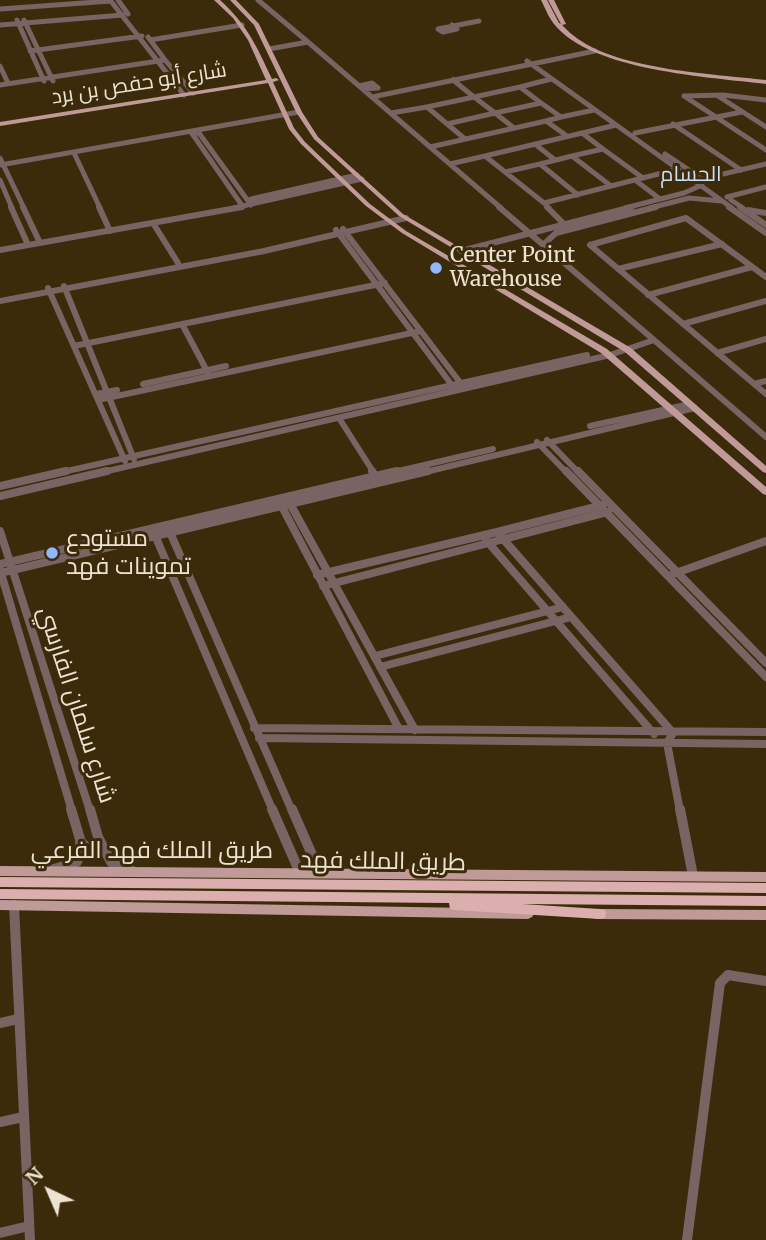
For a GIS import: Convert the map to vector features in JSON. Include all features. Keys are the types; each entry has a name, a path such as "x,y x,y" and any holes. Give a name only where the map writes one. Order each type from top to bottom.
{"highway":[{"name":"طريق الملك فهد","path":"0,882 762,888"},
{"name":"طريق الملك فهد","path":"0,894 766,901"},
{"path":"322,898 600,914"}],"main road":[{"path":"216,0 242,24 286,116 303,143 343,181 388,220 607,353 766,492"},
{"path":"233,0 256,24 300,114 316,138 403,216 628,350 766,470"},
{"path":"544,0 555,24 595,51 642,64 650,69 766,81"},
{"path":"551,0 557,18 569,31 615,54 668,66 766,81"},
{"name":"شارع أبو حفص بن برد","path":"0,123 283,77"},
{"name":"طريق الملك فهد الفرعي","path":"0,871 766,877"},
{"path":"0,905 766,915"}],"street":[{"path":"0,9 113,0"},
{"path":"113,0 187,92"},
{"path":"113,0 163,62"},
{"path":"258,0 530,231 766,437"},
{"path":"0,23 122,13"},
{"path":"21,21 38,48 52,79"},
{"path":"21,21 43,80"},
{"path":"452,25 479,21"},
{"path":"30,50 242,24"},
{"path":"269,49 307,42"},
{"path":"366,90 379,94 453,80 573,51 581,44"},
{"path":"379,94 595,51"},
{"path":"0,87 8,83 163,62"},
{"path":"531,62 678,169 702,182"},
{"path":"531,62 762,223"},
{"path":"0,66 8,83"},
{"path":"391,114 551,79"},
{"path":"0,87 43,80"},
{"path":"453,80 514,128"},
{"path":"520,87 561,117"},
{"path":"715,94 764,125"},
{"path":"766,100 715,94 684,96 766,150"},
{"path":"447,124 541,103"},
{"path":"427,107 465,139"},
{"path":"430,147 594,110"},
{"path":"635,133 742,112"},
{"path":"2,165 300,114"},
{"path":"546,121 567,136"},
{"path":"673,124 741,170"},
{"path":"450,163 616,125"},
{"path":"2,165 75,155 195,132"},
{"path":"195,132 250,202"},
{"path":"195,132 241,204"},
{"path":"582,133 643,178"},
{"path":"535,144 555,160"},
{"path":"505,172 603,149"},
{"path":"75,155 109,228"},
{"path":"485,156 544,203 563,223"},
{"path":"572,156 611,186"},
{"path":"540,164 578,195"},
{"path":"461,251 684,193 702,182 766,164"},
{"path":"2,165 39,241"},
{"path":"544,203 678,169"},
{"path":"109,228 153,223 360,177"},
{"path":"0,180 27,243"},
{"path":"635,180 660,199"},
{"path":"727,200 766,187"},
{"path":"544,244 556,233 689,198 727,200 762,223 766,233"},
{"path":"0,247 241,204"},
{"path":"743,209 766,213"},
{"path":"0,299 341,231 403,216"},
{"path":"766,277 687,218 590,245 766,394"},
{"path":"153,223 178,263"},
{"path":"64,287 341,231"},
{"path":"341,231 459,387"},
{"path":"618,269 722,244"},
{"path":"649,295 752,267"},
{"path":"73,344 379,282"},
{"path":"64,287 136,465"},
{"path":"49,290 128,467"},
{"path":"683,324 766,301"},
{"path":"176,323 208,373"},
{"path":"97,397 415,329"},
{"path":"717,353 766,339"},
{"path":"0,486 628,350 654,340"},
{"path":"754,384 766,381"},
{"path":"0,496 339,418 459,387"},
{"path":"0,572 7,566 693,406"},
{"path":"339,418 376,477"},
{"path":"284,502 376,477 542,441"},
{"path":"542,441 612,506 766,663"},
{"path":"542,441 602,509 766,677"},
{"path":"284,502 328,572 415,730"},
{"path":"284,502 317,575 399,729"},
{"path":"323,586 489,543 612,506"},
{"path":"317,575 497,531 602,509"},
{"path":"169,530 320,873"},
{"name":"شارع سلمان الفارسي","path":"0,531 7,566 76,760 98,837 111,862 137,872"},
{"path":"497,531 673,733"},
{"path":"155,533 300,873"},
{"path":"482,535 651,732 667,743"},
{"path":"667,576 766,541"},
{"name":"شارع سلمان الفارسي","path":"0,572 80,839 81,852 77,862 43,871"},
{"path":"375,656 563,607"},
{"path":"380,667 571,617"},
{"path":"254,728 766,732"},
{"path":"673,733 667,743 692,876"},
{"path":"259,738 766,744"},
{"path":"80,839 86,849 92,852 100,848 98,837"},
{"path":"14,905 30,1240"},
{"path":"687,1240 720,983 728,975 766,981"},
{"path":"0,1023 18,1019"},
{"path":"0,1122 23,1117"},
{"path":"0,1233 29,1226"}],"place":[{"name":"Center Point Warehouse","path":"436,268"},
{"name":"مستودع تموينات فهد","path":"52,553"}],"district":[{"name":"الحسام","path":"691,175"}]}
